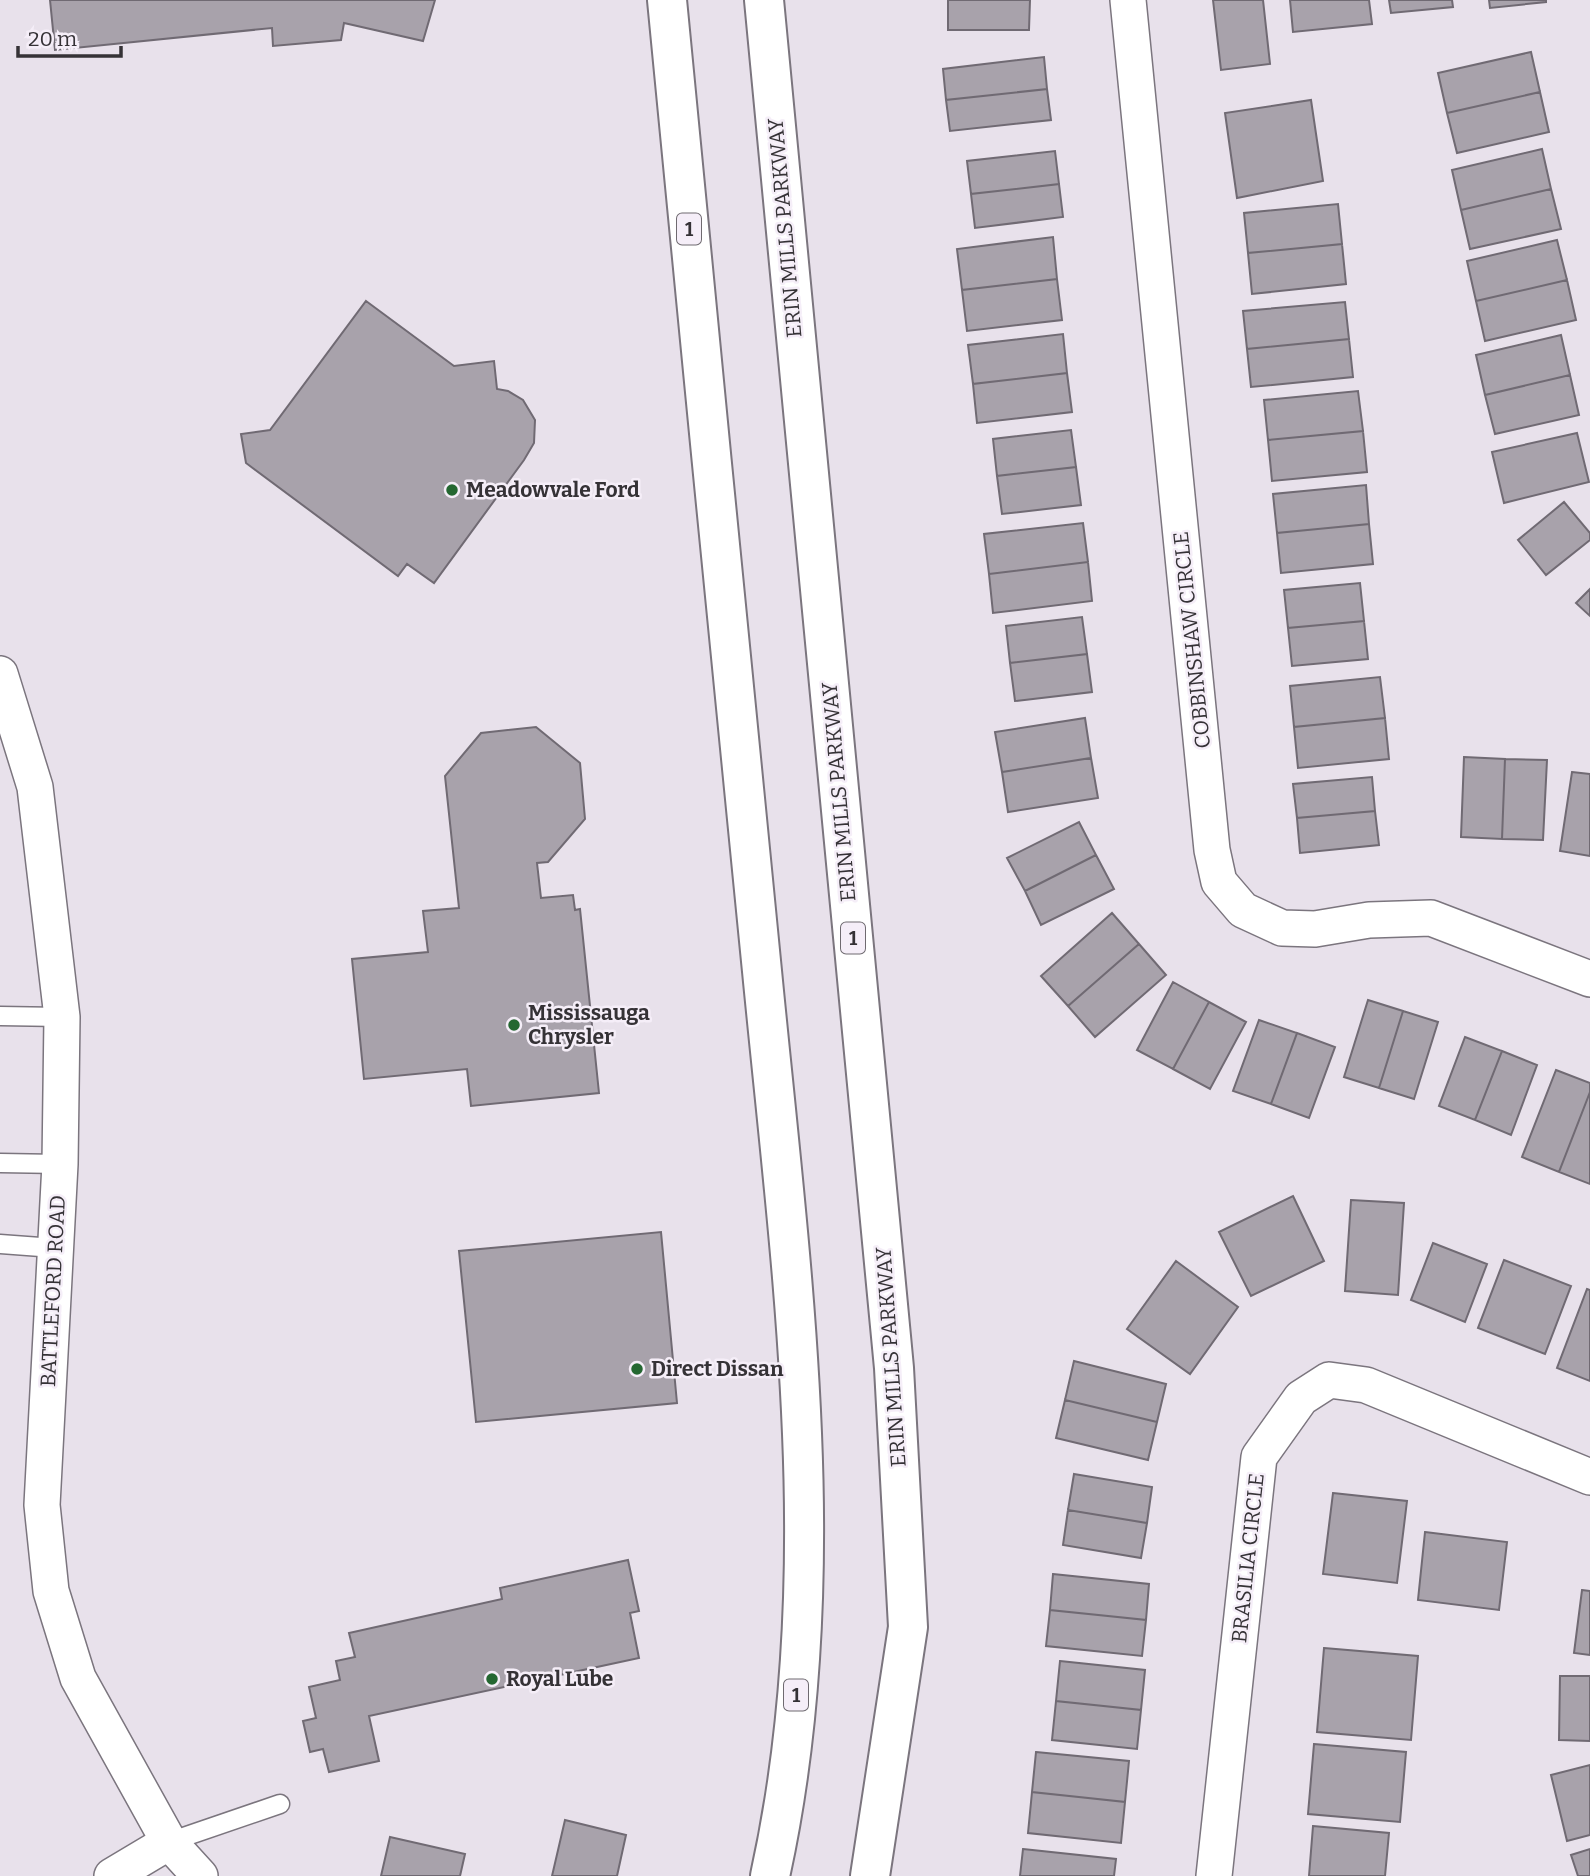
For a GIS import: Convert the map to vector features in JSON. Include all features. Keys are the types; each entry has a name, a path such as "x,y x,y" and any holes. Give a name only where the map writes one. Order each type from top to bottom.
{"main road":[{"name":"1","path":"667,0 799,1357 805,1604 783,1816 770,1876"},
{"name":"ERIN MILLS PARKWAY","path":"764,0 894,1368 908,1627 870,1876"}],"street":[{"name":"COBBINSHAW CIRCLE","path":"1128,0 1212,850 1219,882 1243,910 1282,928 1315,929 1369,920 1432,918 1590,979"},
{"name":"BATTLEFORD ROAD","path":"0,674 35,787 62,1017 60,1164 42,1505 51,1591 78,1678 169,1842 200,1876"},
{"name":"BRASILIA CIRCLE","path":"1214,1876 1259,1457 1301,1398 1329,1380 1366,1385 1590,1477"},
{"path":"112,1876 169,1842"}],"lane":[{"path":"0,1016 62,1017"},
{"path":"0,1163 60,1164"},
{"path":"0,1244 54,1248"},
{"path":"169,1842 280,1804"}],"building":[{"path":"50,0 435,0 423,41 344,23 341,40 273,46 272,28 55,50"},
{"path":"948,0 1030,0 1029,30 948,30"},
{"path":"1213,0 1263,0 1270,64 1221,70"},
{"path":"1290,0 1369,0 1372,24 1293,32"},
{"path":"1389,0 1452,0 1453,7 1391,13"},
{"path":"1489,0 1546,0 1546,2 1490,8"},
{"path":"1531,52 1540,92 1447,113 1438,73"},
{"path":"1044,57 1047,89 946,100 943,69"},
{"path":"1047,89 1051,120 950,131 946,100"},
{"path":"1540,92 1549,132 1457,153 1447,113"},
{"path":"1311,100 1323,181 1237,198 1225,113"},
{"path":"1542,149 1551,189 1461,210 1452,170"},
{"path":"1055,151 1059,184 971,194 967,161"},
{"path":"1059,184 1063,217 975,228 971,194"},
{"path":"1551,189 1561,229 1470,249 1461,210"},
{"path":"1338,204 1342,244 1248,253 1244,213"},
{"path":"1053,237 1057,279 962,290 957,249"},
{"path":"1557,240 1567,280 1476,301 1467,261"},
{"path":"1342,244 1346,284 1252,294 1248,253"},
{"path":"1057,279 1062,320 967,331 962,290"},
{"path":"1567,280 1576,320 1485,341 1476,301"},
{"path":"366,301 454,366 494,361 497,389 508,391 523,400 535,420 534,443 524,460 434,583 407,564 398,576 246,463 241,434 270,430"},
{"path":"1345,302 1349,339 1247,349 1243,311"},
{"path":"1063,334 1067,373 973,384 968,345"},
{"path":"1561,335 1570,375 1485,395 1476,355"},
{"path":"1349,339 1353,377 1251,387 1247,349"},
{"path":"1067,373 1072,412 977,423 973,384"},
{"path":"1570,375 1579,415 1495,434 1485,395"},
{"path":"1358,391 1363,431 1268,440 1264,400"},
{"path":"1071,430 1076,467 997,476 993,439"},
{"path":"1363,431 1367,472 1272,481 1268,440"},
{"path":"1577,433 1589,482 1504,503 1492,452"},
{"path":"1076,467 1081,505 1002,514 997,476"},
{"path":"1366,485 1369,524 1277,533 1273,494"},
{"path":"1564,502 1590,533 1590,540 1546,575 1518,540"},
{"path":"1083,523 1088,562 989,574 984,534"},
{"path":"1369,524 1373,564 1281,573 1277,533"},
{"path":"1088,562 1092,601 993,613 989,574"},
{"path":"1360,583 1364,621 1288,628 1284,590"},
{"path":"1590,589 1590,616 1576,603"},
{"path":"1082,617 1087,654 1010,663 1006,626"},
{"path":"1364,621 1368,659 1292,666 1288,628"},
{"path":"1087,654 1092,692 1015,701 1010,663"},
{"path":"1380,677 1385,718 1294,727 1290,686"},
{"path":"1085,718 1091,758 1002,772 995,732"},
{"path":"1385,718 1389,759 1298,768 1294,727"},
{"path":"536,727 580,763 585,819 548,862 537,863 541,898 573,895 575,910 580,909 599,1093 471,1106 467,1069 364,1079 352,959 428,952 423,911 459,908 445,776 481,733"},
{"path":"1464,757 1505,759 1502,839 1461,837"},
{"path":"1091,758 1098,798 1008,812 1002,772"},
{"path":"1505,759 1547,760 1543,840 1502,839"},
{"path":"1572,772 1590,774 1590,856 1560,851"},
{"path":"1372,777 1375,811 1297,818 1293,784"},
{"path":"1375,811 1379,845 1300,853 1297,818"},
{"path":"1079,822 1096,855 1025,891 1007,858"},
{"path":"1096,855 1114,889 1041,925 1025,891"},
{"path":"1112,913 1139,944 1068,1006 1041,976"},
{"path":"1139,944 1166,975 1095,1037 1068,1006"},
{"path":"1173,982 1209,1002 1173,1069 1137,1050"},
{"path":"1368,1000 1403,1011 1379,1088 1344,1077"},
{"path":"1209,1002 1246,1022 1210,1089 1173,1069"},
{"path":"1403,1011 1438,1022 1414,1099 1379,1088"},
{"path":"1259,1020 1297,1033 1271,1104 1233,1091"},
{"path":"1297,1033 1335,1047 1309,1118 1271,1104"},
{"path":"1465,1037 1502,1051 1475,1120 1439,1106"},
{"path":"1502,1051 1537,1065 1511,1135 1475,1120"},
{"path":"1556,1070 1590,1083 1590,1092 1559,1172 1522,1157"},
{"path":"1590,1092 1590,1184 1559,1172"},
{"path":"1293,1196 1324,1261 1251,1296 1219,1232"},
{"path":"1351,1200 1404,1203 1398,1295 1345,1291"},
{"path":"661,1232 677,1403 476,1422 459,1251"},
{"path":"1433,1243 1487,1264 1465,1322 1411,1300"},
{"path":"1504,1260 1571,1286 1545,1354 1478,1328"},
{"path":"1176,1261 1238,1307 1190,1374 1127,1329"},
{"path":"1587,1289 1590,1290 1590,1381 1557,1368"},
{"path":"1074,1361 1166,1384 1157,1422 1065,1400"},
{"path":"1065,1400 1157,1422 1148,1460 1056,1438"},
{"path":"1074,1474 1152,1487 1147,1523 1068,1510"},
{"path":"1333,1493 1407,1501 1397,1583 1323,1574"},
{"path":"1068,1510 1147,1523 1141,1558 1063,1545"},
{"path":"1425,1532 1507,1542 1499,1610 1418,1600"},
{"path":"628,1560 639,1611 630,1613 639,1658 369,1716 379,1761 329,1772 323,1749 310,1752 303,1721 316,1718 309,1687 340,1680 336,1661 355,1657 349,1633 502,1599 500,1588"},
{"path":"1053,1574 1149,1584 1146,1620 1050,1610"},
{"path":"1582,1590 1590,1591 1590,1655 1574,1653"},
{"path":"1050,1610 1146,1620 1142,1656 1046,1646"},
{"path":"1324,1648 1418,1656 1411,1740 1317,1732"},
{"path":"1060,1661 1145,1670 1141,1710 1056,1701"},
{"path":"1560,1676 1590,1676 1590,1741 1559,1740"},
{"path":"1056,1701 1141,1710 1137,1749 1052,1740"},
{"path":"1314,1744 1406,1752 1400,1822 1308,1814"},
{"path":"1036,1752 1129,1761 1125,1802 1032,1792"},
{"path":"1590,1765 1590,1835 1567,1841 1551,1775"},
{"path":"1032,1792 1125,1802 1121,1843 1028,1833"},
{"path":"565,1820 626,1835 617,1876 552,1876"},
{"path":"1313,1826 1389,1833 1385,1876 1309,1876"},
{"path":"390,1837 465,1854 460,1876 381,1876"},
{"path":"1023,1849 1116,1859 1114,1876 1020,1876"},
{"path":"1590,1849 1590,1876 1578,1876 1571,1855"}],"place":[{"name":"Meadowvale Ford","path":"452,490"},
{"name":"Mississauga Chrysler","path":"514,1025"},
{"name":"Direct Dissan","path":"637,1369"},
{"name":"Royal Lube","path":"492,1679"}]}
